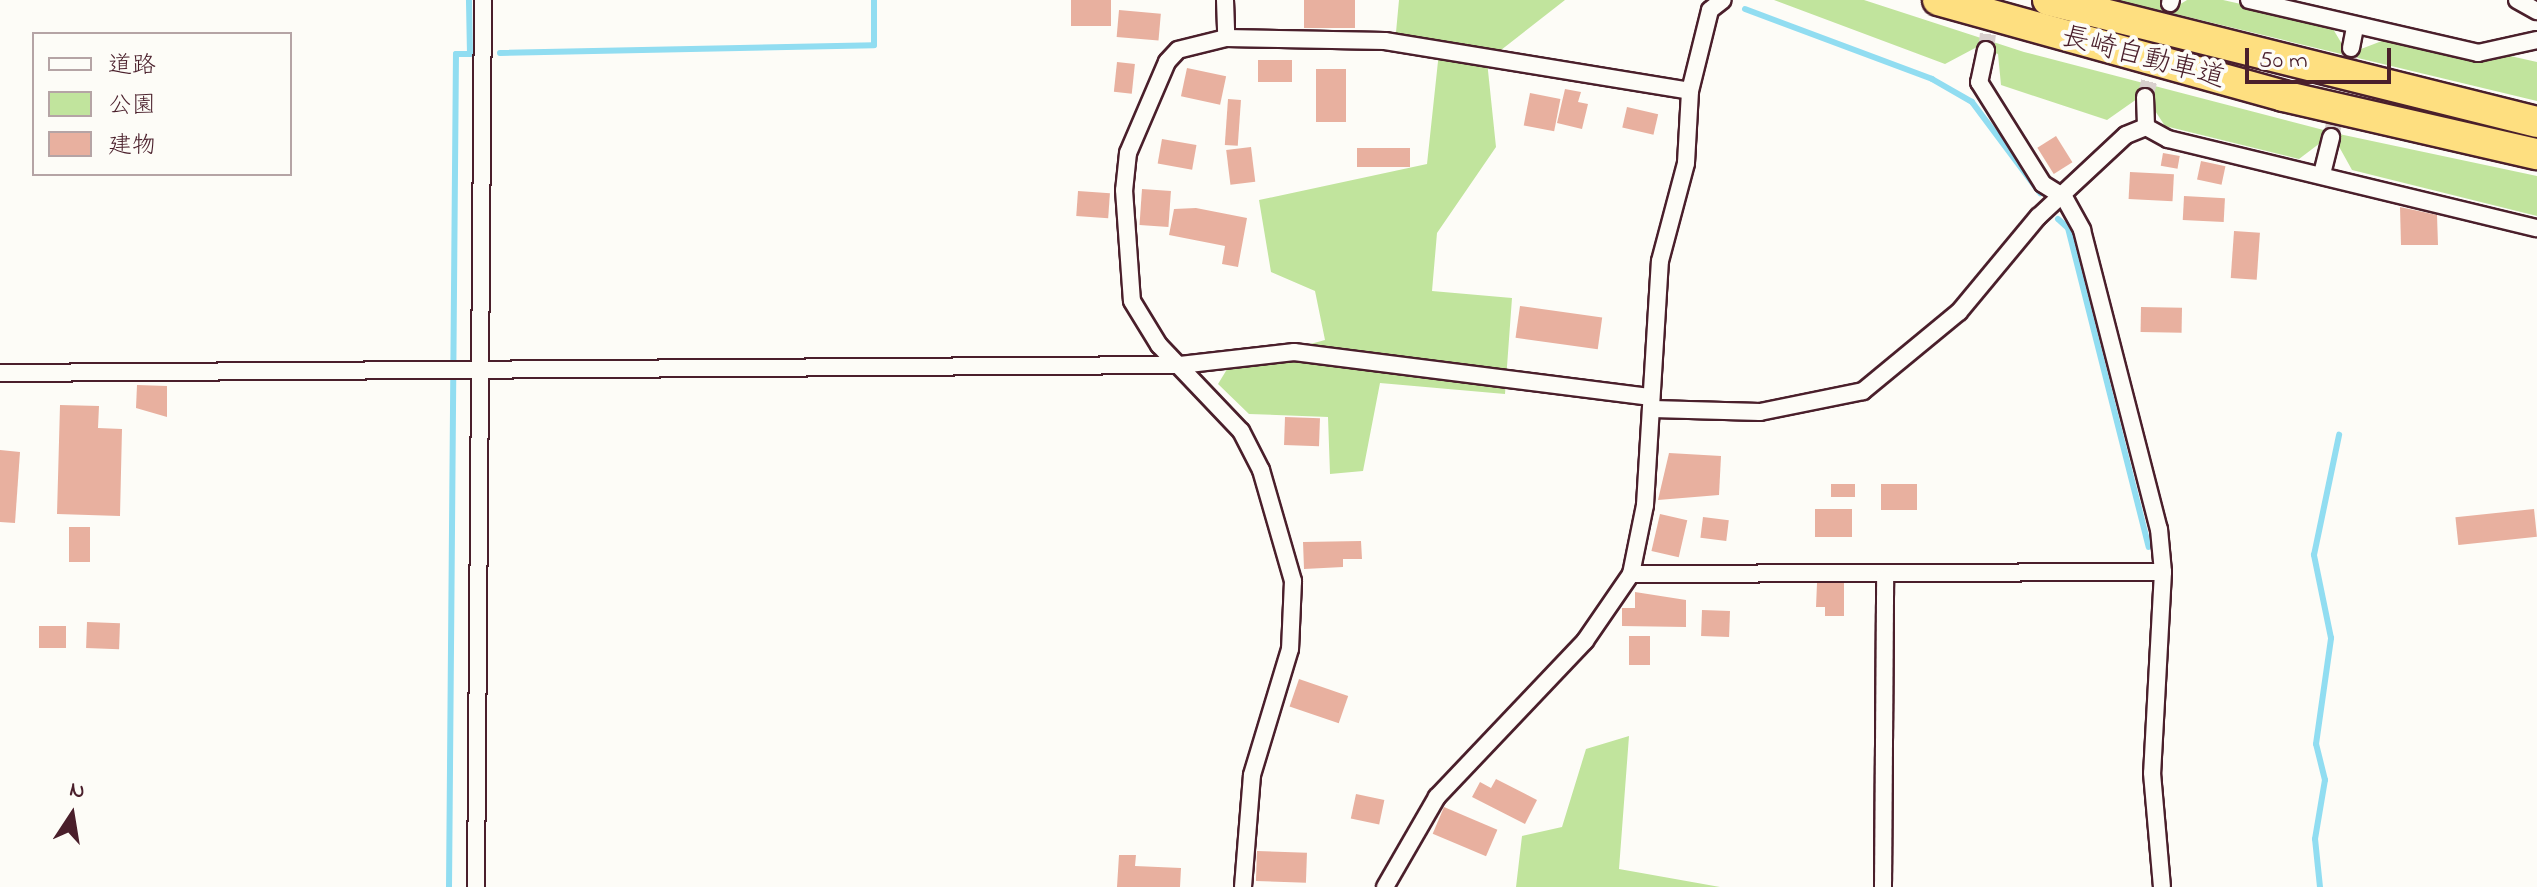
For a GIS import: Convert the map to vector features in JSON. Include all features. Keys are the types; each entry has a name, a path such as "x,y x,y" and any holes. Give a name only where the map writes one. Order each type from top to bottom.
{"highway":[{"name":"長崎自動車道","path":"1938,0 2268,92 2537,154"},
{"name":"長崎自動車道","path":"2048,0 2537,122"}],"street":[{"path":"476,887 483,0"},
{"path":"1225,0 1226,38"},
{"path":"2249,0 2355,27 2478,53 2537,40"},
{"path":"2517,0 2537,11"},
{"path":"1385,887 1437,797 1585,641 1631,574 1652,403 1660,261 1686,163 1690,91 1714,3"},
{"path":"2351,48 2355,27"},
{"path":"1243,887 1252,775 1290,649 1293,581 1261,470 1241,431 1144,325 1126,278 1128,153 1167,62 1178,50 1226,38 1385,41 1690,91"},
{"path":"1986,50 1979,82 2043,184 2064,197 2100,292 2163,572 2152,773 2162,887"},
{"path":"2145,97 2146,127"},
{"path":"0,373 479,375 1180,365 1261,353 1346,355 1444,376 1560,381 1652,403 1760,412 1863,391 1959,312 2038,217 2064,197 2126,135 2146,127"},
{"path":"2146,127 2168,139 2537,228"},
{"path":"2322,174 2331,137"},
{"path":"1631,574 1765,570 1885,578 2163,572"},
{"path":"1883,887 1885,578"}],"green space":[{"path":"1399,0 1565,0 1487,61 1496,147 1437,233 1432,291 1512,298 1505,394 1380,383 1363,471 1330,474 1328,417 1249,414 1218,384 1229,366 1325,340 1315,291 1271,272 1259,200 1427,164 1439,52 1395,43"},
{"path":"1774,0 1864,0 2024,52 2339,134 2537,176 2537,216 2352,170 2332,134 2299,159 2165,126 2144,94 2107,120 2001,85 1998,54 1977,47 1945,64"},
{"path":"2117,0 2166,0 2174,8 2187,0 2223,0 2330,24 2348,54 2387,39 2464,58 2497,53 2537,62 2537,101"},
{"path":"1629,736 1619,869 1720,887 1516,887 1522,836 1562,827 1586,749"}],"building":[{"path":"1071,0 1111,0 1111,26 1071,26"},
{"path":"1304,0 1355,0 1355,28 1304,28"},
{"path":"1119,10 1161,14 1158,41 1117,37"},
{"path":"1258,60 1292,60 1292,82 1258,82"},
{"path":"1117,62 1135,64 1132,94 1114,92"},
{"path":"1187,68 1226,76 1220,105 1181,96"},
{"path":"1316,69 1346,69 1346,122 1316,122"},
{"path":"1565,89 1581,92 1578,102 1588,104 1582,129 1557,123"},
{"path":"1530,93 1560,99 1554,131 1524,125"},
{"path":"1228,99 1241,100 1238,146 1225,145"},
{"path":"1627,107 1658,114 1653,135 1622,127"},
{"path":"2056,136 2072,162 2054,174 2037,148"},
{"path":"1162,139 1196,145 1192,170 1158,164"},
{"path":"1251,147 1255,182 1230,185 1226,150"},
{"path":"1357,148 1410,148 1410,167 1357,167"},
{"path":"2163,153 2180,156 2177,169 2161,166"},
{"path":"2201,161 2225,166 2222,185 2197,180"},
{"path":"2130,172 2174,174 2173,201 2129,199"},
{"path":"1142,189 1171,191 1168,227 1139,225"},
{"path":"1078,191 1110,193 1108,218 1076,216"},
{"path":"2184,196 2225,198 2224,222 2183,220"},
{"path":"2400,207 2437,215 2438,245 2401,245"},
{"path":"1196,208 1247,218 1238,267 1222,264 1225,246 1169,235 1174,209"},
{"path":"2234,231 2260,233 2257,280 2231,278"},
{"path":"1520,306 1602,318 1598,349 1516,338"},
{"path":"2141,307 2182,308 2182,333 2141,332"},
{"path":"137,385 167,386 167,417 136,408"},
{"path":"60,405 99,406 98,428 122,429 120,516 57,514"},
{"path":"1285,417 1320,418 1319,446 1284,445"},
{"path":"0,450 20,452 15,523 0,522"},
{"path":"1669,453 1721,456 1719,495 1658,500"},
{"path":"1831,484 1855,484 1855,497 1831,497"},
{"path":"1881,484 1917,484 1917,510 1881,510"},
{"path":"1815,509 1852,509 1852,537 1815,537"},
{"path":"2534,509 2537,537 2458,545 2455,517"},
{"path":"1660,514 1687,520 1679,557 1651,551"},
{"path":"1703,517 1729,520 1726,541 1700,538"},
{"path":"69,527 90,527 90,562 69,562"},
{"path":"1361,541 1362,559 1343,559 1343,567 1304,569 1303,542"},
{"path":"1817,583 1844,583 1844,616 1825,616 1825,607 1816,607"},
{"path":"1635,592 1686,600 1686,627 1622,626 1622,608 1635,608"},
{"path":"1702,610 1730,611 1729,637 1701,636"},
{"path":"87,622 120,623 119,649 86,648"},
{"path":"39,626 66,626 66,648 39,648"},
{"path":"1629,636 1650,636 1650,665 1629,665"},
{"path":"1299,679 1348,696 1339,723 1290,706"},
{"path":"1496,779 1537,800 1525,824 1472,797 1480,782 1491,788"},
{"path":"1356,794 1384,800 1379,824 1351,818"},
{"path":"1444,807 1497,830 1486,856 1433,834"},
{"path":"1257,851 1307,853 1306,883 1256,881"},
{"path":"1119,855 1136,855 1135,866 1181,868 1180,887 1117,887"}],"waterway":[{"path":"449,887 456,54 470,54 469,0"},
{"path":"500,53 874,45 874,0"},
{"path":"1745,9 1932,79 1972,102 2040,193"},
{"path":"2058,219 2068,228 2149,547"},
{"path":"2320,887 2315,839 2325,780 2316,744 2331,638 2314,555 2339,435"}],"tunnel":[{"path":"1986,50 1991,8"},
{"path":"2331,137 2351,48"},
{"path":"2145,97 2156,56"}]}
